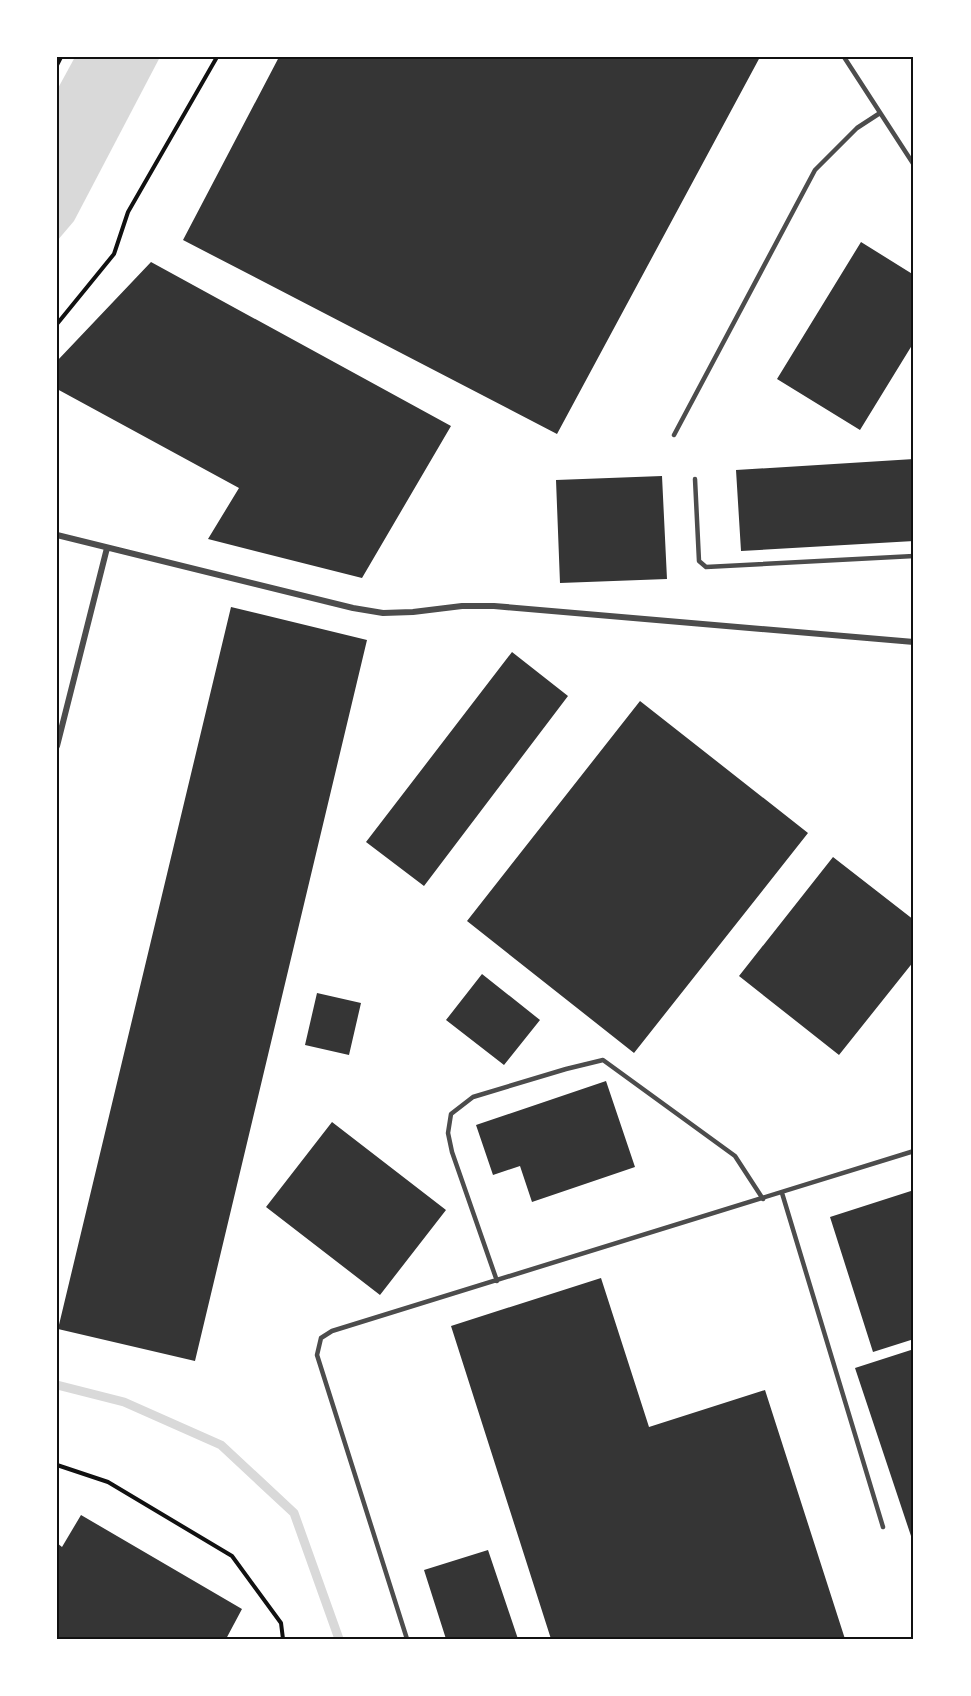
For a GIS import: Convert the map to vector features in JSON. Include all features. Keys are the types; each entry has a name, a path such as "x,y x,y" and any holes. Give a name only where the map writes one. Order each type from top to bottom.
{"street":[{"path":"57,535 353,608 383,613 462,606 494,606 914,642"},
{"path":"57,746 60,723 107,548"}],"lane":[{"path":"844,57 914,165"},
{"path":"674,435 815,170 857,128 880,113"},
{"path":"695,478 699,561 706,567 914,556"},
{"path":"497,1281 452,1152 448,1133 451,1114 473,1097 603,1060 735,1156 763,1199"},
{"path":"407,1639 317,1355 321,1338 332,1331 914,1151"},
{"path":"782,1192 883,1527"}],"path":[{"path":"57,65 61,57"},
{"path":"57,324 114,254 128,212 217,57"},
{"path":"57,1466 108,1482 232,1556 281,1623 283,1639"}],"shaded area":[{"path":"75,57 160,57 74,221 57,241 57,90"}],"building":[{"path":"279,57 760,57 557,434 183,240"},
{"path":"861,242 914,275 914,342 860,430 777,379"},
{"path":"151,262 451,426 362,578 208,539 239,488 57,389 57,361"},
{"path":"914,459 914,541 741,551 736,470"},
{"path":"662,476 667,579 560,583 556,480"},
{"path":"231,607 367,640 195,1361 58,1329"},
{"path":"512,652 568,696 424,886 366,842"},
{"path":"640,701 808,833 634,1053 467,921"},
{"path":"833,857 914,920 914,961 839,1055 739,976"},
{"path":"482,974 540,1020 504,1065 446,1020"},
{"path":"317,993 361,1003 349,1055 305,1045"},
{"path":"606,1081 635,1167 532,1202 520,1166 493,1175 476,1125"},
{"path":"332,1122 446,1210 380,1295 266,1207"},
{"path":"914,1190 914,1339 873,1352 830,1217"},
{"path":"601,1278 649,1427 765,1390 845,1639 551,1639 451,1326"},
{"path":"914,1349 914,1545 855,1368"},
{"path":"81,1515 242,1609 226,1639 57,1639 57,1543 62,1547"},
{"path":"488,1550 518,1639 446,1639 424,1570"}],"waterway":[{"path":"57,1385 124,1402 221,1445 294,1513 339,1639"}]}
